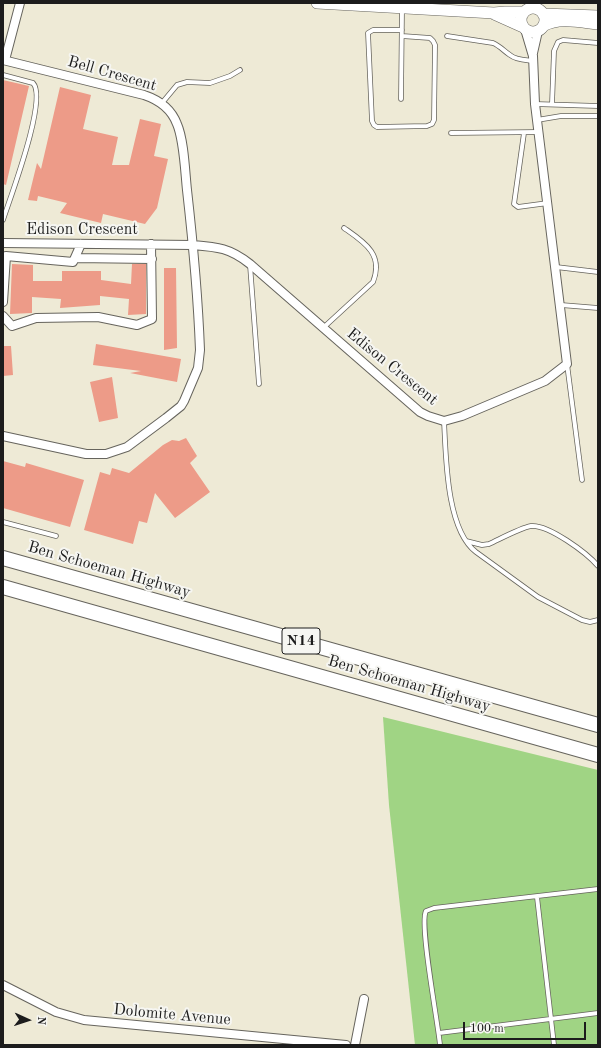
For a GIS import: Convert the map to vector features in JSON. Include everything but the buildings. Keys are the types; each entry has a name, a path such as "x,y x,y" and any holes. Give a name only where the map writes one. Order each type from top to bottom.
{"highway":[{"name":"Ben Schoeman Highway","path":"3,558 598,725"},
{"name":"Ben Schoeman Highway","path":"3,587 598,755"}],"street":[{"path":"4,60 20,3"},
{"path":"317,3 494,14 505,12 524,12 532,8 543,14 545,21 540,28 533,58"},
{"path":"524,12 521,19 533,58 535,104 567,364"},
{"path":"494,14 530,32 548,24 563,21 598,24"},
{"path":"543,14 598,16"},
{"name":"Bell Crescent","path":"3,436 86,454 106,454 121,450 166,418 184,401 198,368 200,350 193,245 180,136 174,118 167,107 162,103 144,95 4,60"},
{"name":"Edison Crescent","path":"3,243 193,245 210,246 230,251 240,256 250,264 420,412 444,421 462,416 545,380 567,364"},
{"path":"3,302 6,256 73,262 81,244"},
{"path":"3,316 12,326 36,318 98,317 137,326 152,320 151,244"},
{"path":"75,258 152,259"},
{"name":"Dolomite Avenue","path":"3,985 56,1012 84,1020 346,1045"},
{"path":"355,1045 364,999"}],"lane":[{"path":"401,99 402,8"},
{"path":"402,30 373,30 368,33 372,121 377,127 427,126 432,124 434,120 434,41 430,38 402,36"},
{"path":"447,36 493,43 511,56 521,59 533,58"},
{"path":"552,104 554,50 558,42 563,40 598,43"},
{"path":"162,103 177,85 188,82 210,83 230,76 240,70"},
{"path":"3,75 32,83 36,88 36,97 30,138 3,220"},
{"path":"535,104 598,106"},
{"path":"537,120 561,116 598,116"},
{"path":"451,133 539,132"},
{"path":"524,133 513,202 518,207 548,203"},
{"path":"323,328 373,282 376,273 376,259 367,244 344,228"},
{"path":"250,264 259,384"},
{"path":"556,267 598,272"},
{"path":"560,305 598,308"},
{"path":"567,364 582,480"},
{"path":"444,421 449,485 457,526 471,548 538,597 582,620 590,622 598,620"},
{"path":"3,522 56,536"},
{"path":"466,541 482,545 489,544 528,527 539,526 546,528 580,548 598,566"},
{"path":"440,1045 424,922 425,912 428,909 598,888"},
{"path":"537,896 554,1045"},
{"path":"439,1034 598,1013"}],"green space":[{"path":"383,717 598,770 598,1045 415,1045 389,805"}]}
